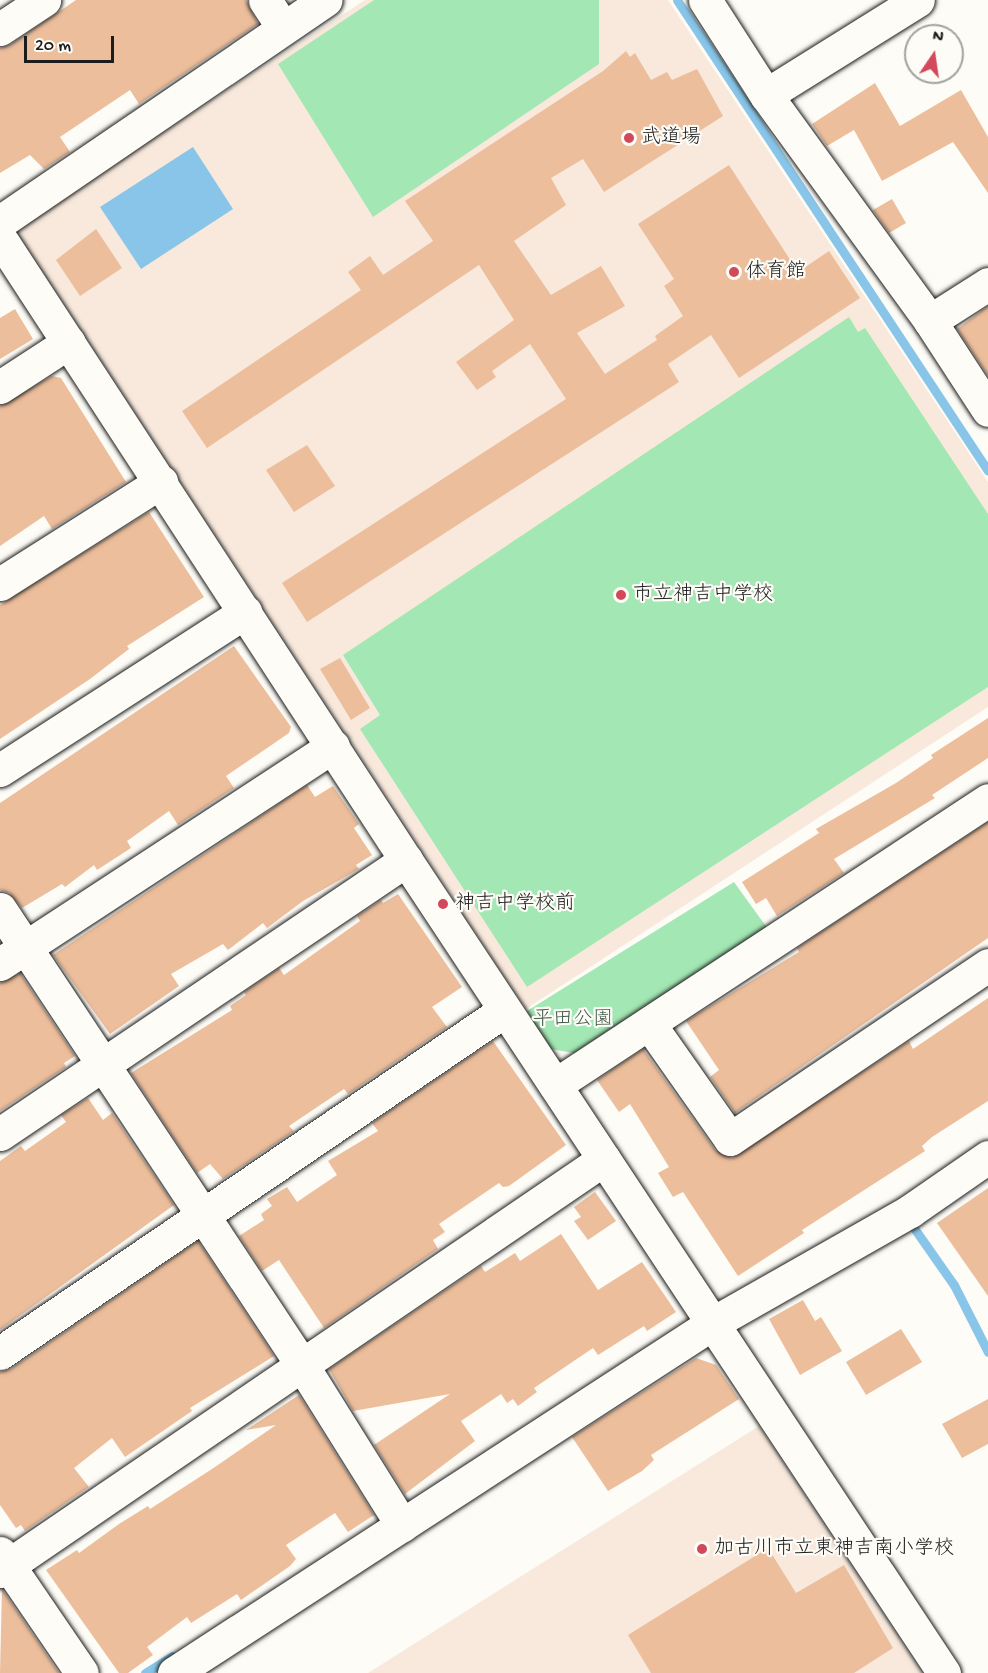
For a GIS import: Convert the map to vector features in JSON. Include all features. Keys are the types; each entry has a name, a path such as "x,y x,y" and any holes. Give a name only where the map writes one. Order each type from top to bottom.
{"street":[{"path":"0,29 44,0"},
{"path":"265,0 283,28"},
{"path":"0,222 326,0"},
{"path":"705,0 766,95 930,321 988,410"},
{"path":"766,95 918,0"},
{"path":"0,238 162,482 406,860 944,1673"},
{"path":"930,321 988,284"},
{"path":"0,387 69,342"},
{"path":"0,584 162,482"},
{"path":"0,770 245,612"},
{"path":"13,956 333,746"},
{"path":"555,1085 650,1025 988,800"},
{"path":"0,1134 100,1064 406,860"},
{"path":"0,909 13,956 100,1064 302,1365 402,1525"},
{"path":"650,1025 730,1139 988,966"},
{"path":"0,1353 506,1010"},
{"path":"174,1673 713,1323 910,1211 988,1157"},
{"path":"82,1673 3,1563 302,1365 604,1159"}],"shaded area":[{"name":"市立神吉中学校","path":"365,0 668,0 988,482 988,707 526,1009 19,235 23,224"},
{"name":"加古川市立東神吉南小学校","path":"759,1426 922,1673 368,1673"}],"green space":[{"path":"374,0 599,0 599,64 373,217 278,64"},
{"path":"849,317 858,332 865,328 988,514 988,687 527,987 360,729 380,715 343,655"},
{"name":"平田公園","path":"734,882 768,929 579,1054 551,1049 527,1011"}],"water":[{"path":"193,147 233,209 141,269 100,207"}],"building":[{"path":"76,0 246,0 258,24 139,104 130,90 60,137 70,152 44,169 30,155 0,173 0,48 10,45"},
{"path":"626,51 630,57 635,53 651,80 667,72 672,80 697,69 723,116 604,192 583,159 551,178 566,205 514,241 551,295 601,266 625,306 577,333 605,374 657,340 655,336 683,316 664,286 674,279 638,224 729,165 798,272 829,251 860,298 739,378 711,335 668,364 679,382 307,622 282,583 566,399 530,344 492,371 496,377 477,390 456,362 514,320 479,265 207,448 182,411 361,290 348,272 370,256 383,275 433,241 405,201 603,71"},
{"path":"875,83 900,126 961,90 988,137 988,193 953,142 882,181 854,130 827,146 812,124"},
{"path":"892,199 906,223 889,233 873,210"},
{"path":"96,229 122,268 80,296 56,260"},
{"path":"988,306 988,376 957,329"},
{"path":"15,309 33,339 0,359 0,318"},
{"path":"52,376 61,378 126,482 52,529 44,516 0,546 0,406"},
{"path":"307,445 335,486 294,512 266,470"},
{"path":"149,512 204,597 127,646 129,649 90,679 0,739 0,605"},
{"path":"234,646 291,727 289,733 226,776 234,788 178,825 169,811 127,841 131,848 97,870 94,865 65,887 62,884 22,908 9,893 0,890 0,803"},
{"path":"340,658 370,708 351,720 320,669"},
{"path":"988,718 988,758 932,795 935,798 834,859 844,873 777,916 766,898 756,904 742,882 819,833 816,829 896,783 933,758 931,755"},
{"path":"307,785 315,797 333,786 359,824 354,828 372,855 356,865 359,869 303,901 267,928 263,923 228,950 223,944 171,974 179,986 110,1034 53,955"},
{"path":"988,822 988,938 735,1113 710,1077 719,1070 686,1021 799,952 797,948"},
{"path":"398,894 462,987 432,1007 447,1027 348,1094 344,1089 289,1126 294,1131 223,1179 210,1164 197,1173 131,1073 232,1010 230,1006 246,995 244,992 279,968 284,975 360,921 357,916 381,900 383,903"},
{"path":"20,973 75,1056 64,1063 66,1067 0,1111 0,983"},
{"path":"988,998 988,1101 932,1137 922,1146 925,1151 802,1230 804,1233 738,1276 683,1192 673,1197 658,1173 669,1167 630,1104 619,1112 597,1080 643,1049 715,1150 732,1158 909,1041 913,1049"},
{"path":"493,1041 566,1145 509,1186 503,1187 499,1183 439,1224 445,1232 433,1240 438,1249 324,1328 279,1260 262,1271 239,1236 264,1220 261,1214 272,1206 267,1199 287,1187 297,1202 337,1175 328,1161 378,1131 372,1123"},
{"path":"88,1098 103,1120 112,1113 174,1205 0,1330 0,1161 21,1146 25,1151 66,1122 61,1115"},
{"path":"988,1188 988,1296 937,1223"},
{"path":"595,1192 616,1221 588,1240 574,1221 581,1217 574,1207"},
{"path":"561,1234 598,1290 642,1262 676,1312 647,1331 644,1326 598,1355 593,1348 534,1388 537,1392 518,1406 513,1399 507,1403 501,1394 461,1421 475,1441 405,1494 374,1445 450,1394 353,1411 329,1369 481,1266 485,1272 515,1253 520,1261"},
{"path":"198,1241 274,1356 190,1408 192,1411 125,1457 112,1438 74,1468 89,1487 25,1531 21,1525 16,1528 0,1505 0,1372 11,1369"},
{"path":"803,1300 815,1321 821,1317 842,1351 800,1375 769,1319"},
{"path":"901,1329 922,1362 866,1395 846,1362"},
{"path":"696,1358 716,1365 739,1399 651,1455 654,1460 642,1471 608,1491 572,1437"},
{"path":"299,1395 374,1515 348,1532 335,1513 286,1545 296,1559 290,1566 241,1600 237,1594 191,1623 187,1617 147,1647 153,1655 128,1673 119,1673 46,1570 77,1550 79,1553 148,1506 150,1509 276,1425 246,1430"},
{"path":"988,1399 988,1444 962,1458 942,1424"},
{"path":"768,1548 796,1593 844,1565 893,1648 854,1673 651,1673 628,1635"},
{"path":"2,1589 59,1673 0,1673"}],"waterway":[{"path":"677,0 988,471"},
{"path":"907,1218 954,1285 988,1352"},
{"path":"145,1673 172,1656"}],"place":[{"name":"武道場","path":"629,138"},
{"name":"体育館","path":"734,272"},
{"name":"市立神吉中学校","path":"621,595"},
{"name":"神吉中学校前","path":"443,904"},
{"name":"加古川市立東神吉南小学校","path":"702,1549"}]}
